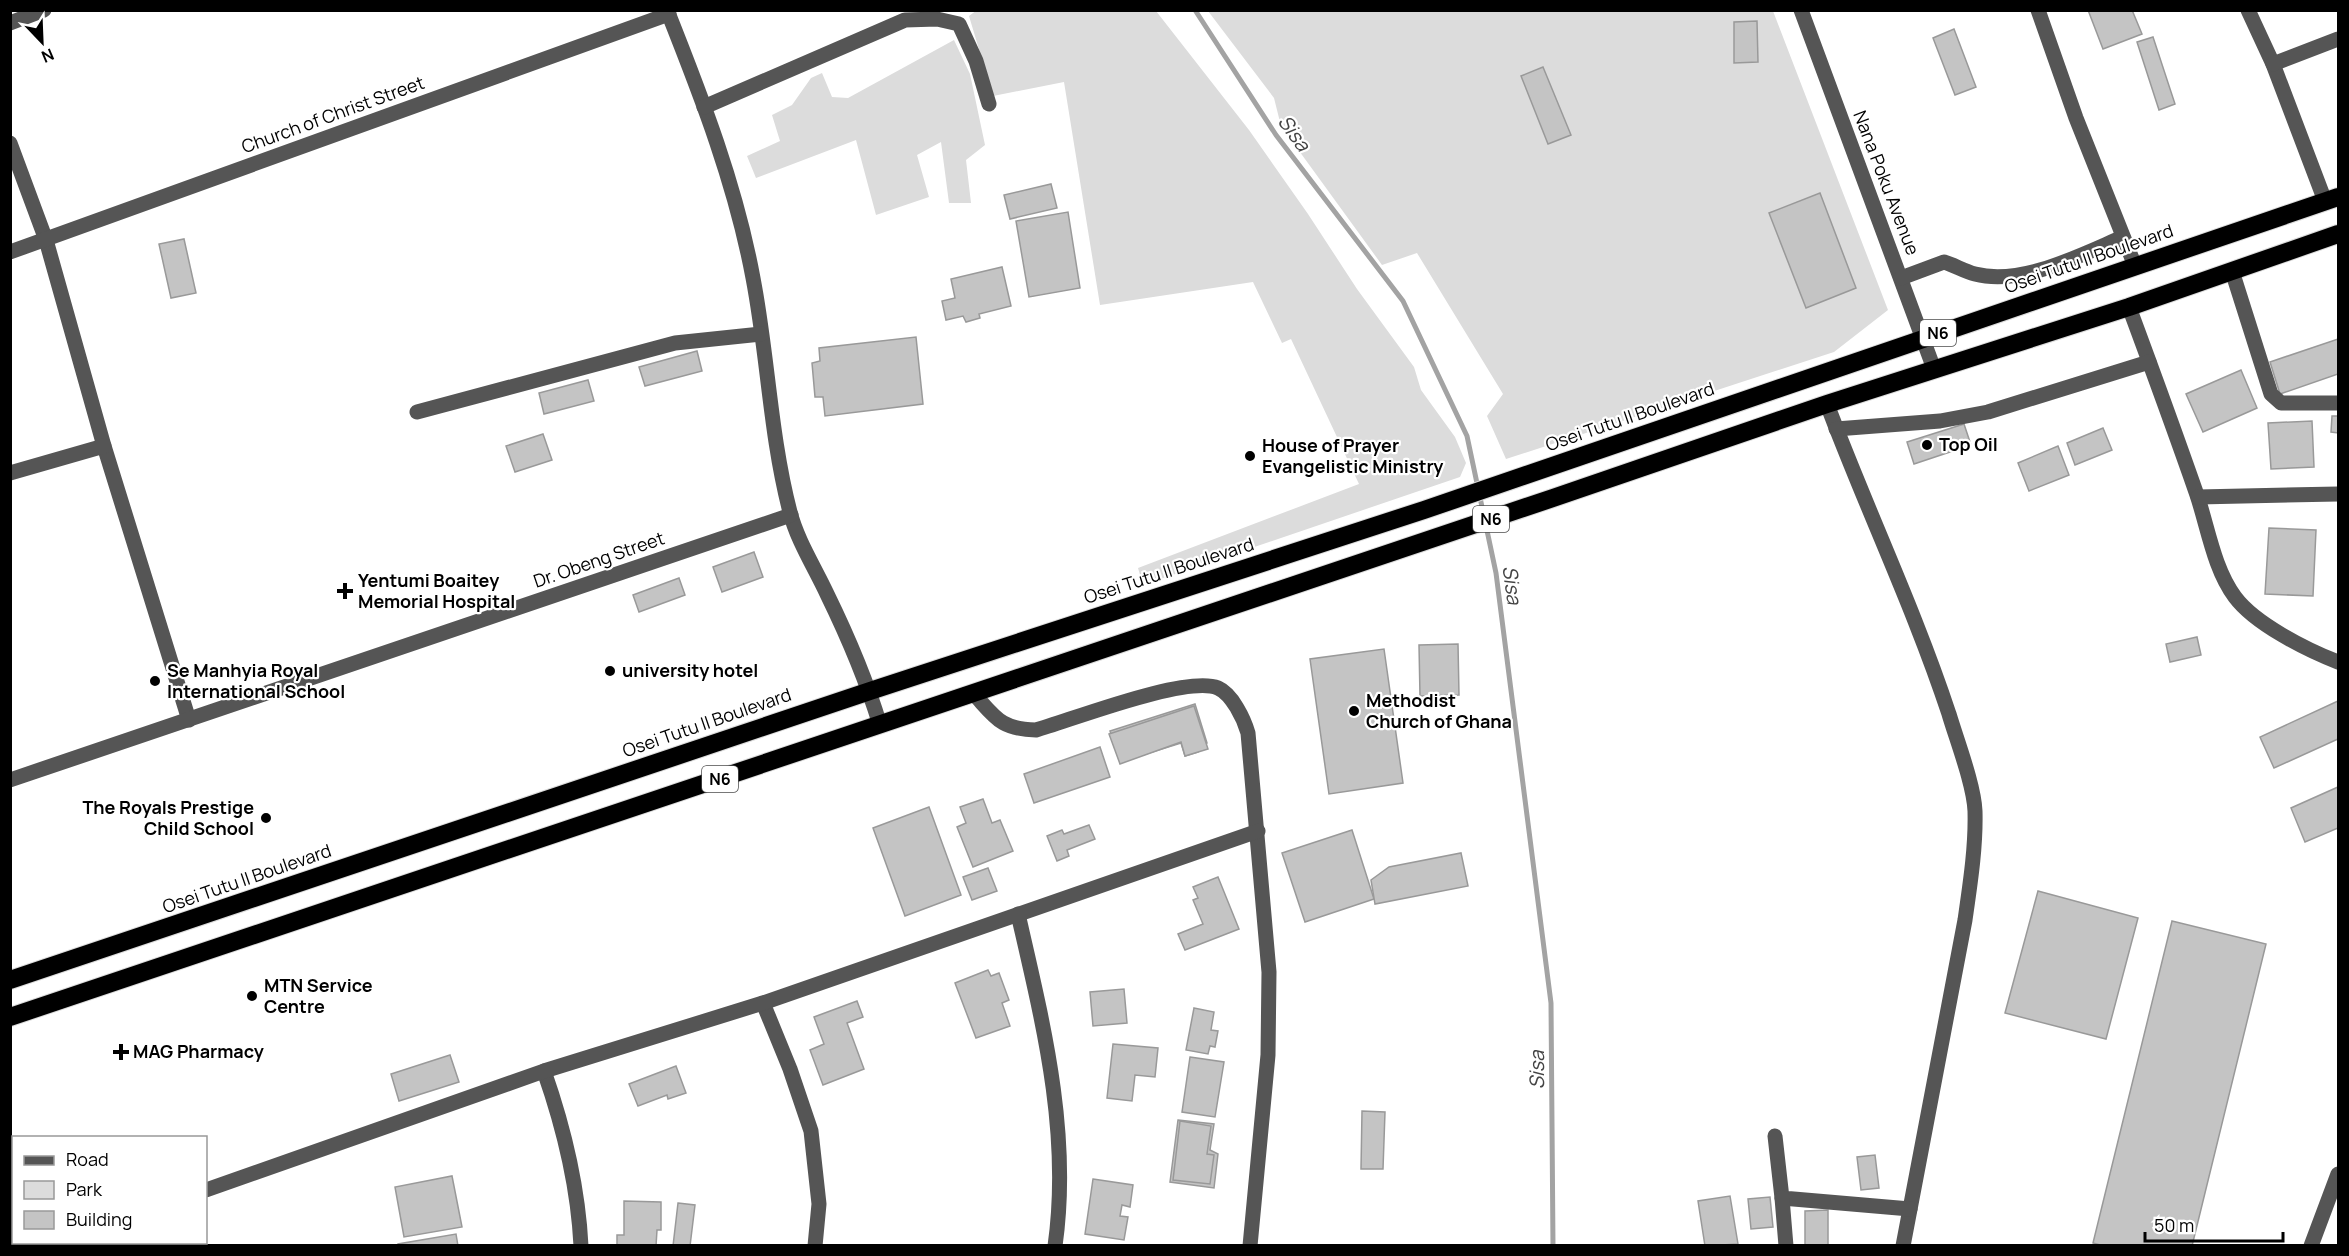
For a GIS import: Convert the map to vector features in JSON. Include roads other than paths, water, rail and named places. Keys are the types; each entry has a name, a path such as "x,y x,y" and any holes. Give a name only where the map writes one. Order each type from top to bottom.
{"highway":[{"name":"Osei Tutu II Boulevard","path":"10,980 870,691 1424,510 2332,199"},
{"name":"N6","path":"10,1017 1827,404 2129,307 2338,234"}],"street":[{"path":"10,23 44,10"},
{"name":"Nana Poku Avenue","path":"1801,10 1934,369"},
{"path":"2038,10 2076,118 2135,266"},
{"path":"2248,10 2332,199"},
{"path":"668,12 704,107 742,224 754,279 778,461 791,515 851,643 870,691 880,725"},
{"name":"Church of Christ Street","path":"10,252 668,12"},
{"path":"704,107 905,20 937,19 959,24 976,61 989,104"},
{"path":"2273,64 2338,39"},
{"path":"10,143 46,240 104,446 189,720"},
{"path":"1901,278 1944,262 1976,274 2001,277 2037,271 2123,237"},
{"path":"2232,271 2271,394 2281,403 2338,403"},
{"path":"2129,307 2198,497 2222,574 2235,597 2251,614 2290,639 2310,651 2338,662"},
{"path":"417,412 675,343 761,334"},
{"path":"1836,429 1940,422 1988,412 2149,362"},
{"path":"1827,404 1938,681 1964,760 1975,809 1972,872 1965,920 1903,1245"},
{"path":"10,473 104,446"},
{"path":"2198,497 2338,494"},
{"name":"Dr. Obeng Street","path":"10,780 791,515"},
{"path":"973,693 1000,721 1016,729 1036,730 1156,692 1199,685 1220,688 1243,716 1248,733 1258,831 1269,972 1268,1055 1250,1245"},
{"path":"207,1190 544,1071 764,1003 1258,831"},
{"path":"1018,914 1053,1077 1059,1135 1060,1209 1055,1245"},
{"path":"764,1003 811,1131 819,1204 815,1245"},
{"path":"544,1071 560,1116 573,1176 581,1245"},
{"path":"1775,1136 1786,1245"},
{"path":"2311,1245 2338,1174"},
{"path":"1782,1198 1910,1209"}],"waterway":[{"name":"Sisa","path":"1195,10 1276,135 1403,301 1467,436 1496,573 1551,1003 1553,1246"}],"place":[{"name":"Top Oil","path":"1927,445"},
{"name":"House of Prayer Evangelistic Ministry","path":"1250,456"},
{"name":"Yentumi Boaitey Memorial Hospital","path":"345,591"},
{"name":"university hotel","path":"610,671"},
{"name":"Se Manhyia Royal International School","path":"155,681"},
{"name":"Methodist Church of Ghana","path":"1354,711"},
{"name":"The Royals Prestige Child School","path":"266,818"},
{"name":"MTN Service Centre","path":"252,996"},
{"name":"MAG Pharmacy","path":"121,1052"}]}
